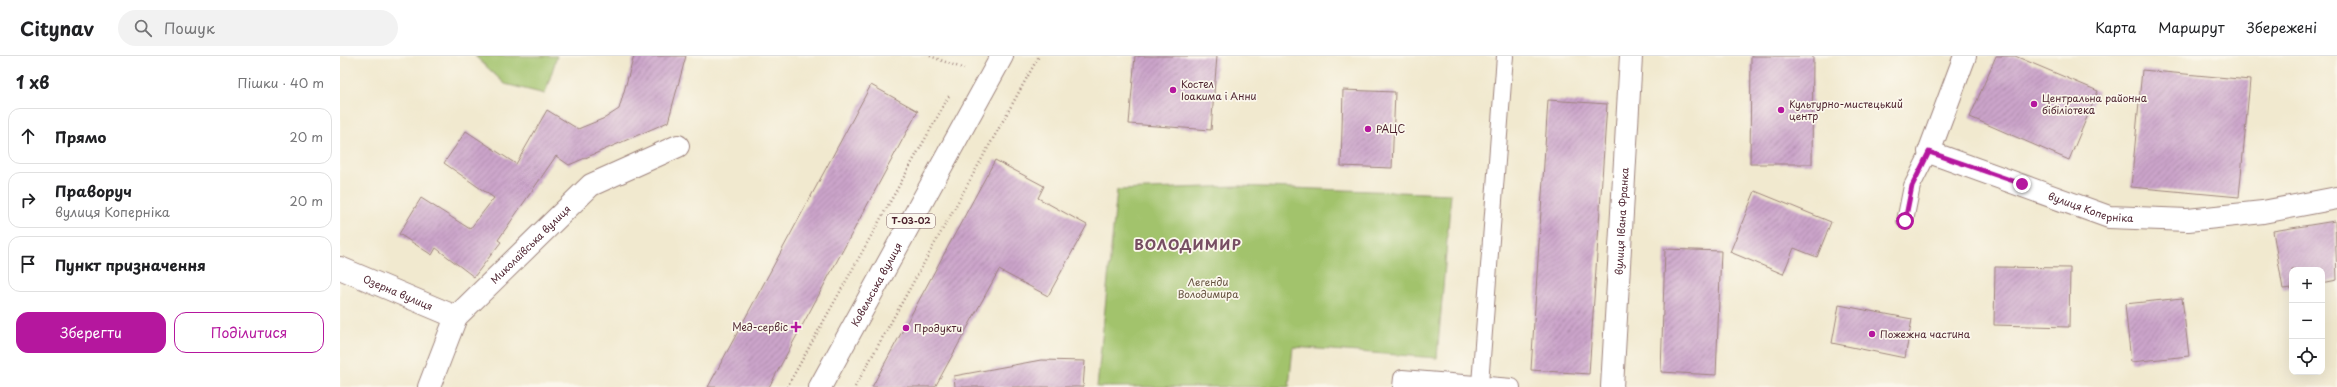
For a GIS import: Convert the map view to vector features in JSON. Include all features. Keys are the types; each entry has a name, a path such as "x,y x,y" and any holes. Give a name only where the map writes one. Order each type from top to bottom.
{"street":[{"name":"Ковельська вулиця","path":"820,387 1002,56"},
{"name":"вулиця Івана Франка","path":"1612,387 1631,56"},
{"path":"1929,152 1965,56"},
{"name":"Миколаївська вулиця","path":"429,387 456,317 591,185 678,146"},
{"name":"вулиця Коперніка","path":"1929,152 2109,217 2188,220 2263,212 2337,198"},
{"name":"Озерна вулиця","path":"340,268 456,317"}],"lane":[{"path":"1480,384 1505,56"},
{"path":"1905,221 1912,186 1929,152"},
{"path":"1401,387 1402,378 1512,387"}],"path":[{"path":"930,56 964,69"},
{"path":"855,387 952,209 1040,56"},
{"path":"960,76 968,63"},
{"path":"787,387 952,90"}],"green space":[{"path":"475,56 557,56 545,94 505,84"},
{"name":"Легенди Володимира","path":"1238,186 1451,194 1437,358 1293,347 1289,387 1097,387 1117,190"}],"building":[{"path":"634,56 686,56 668,122 569,165 556,156 498,240 501,242 474,277 436,248 432,255 399,234 421,198 470,229 494,198 444,163 466,131 516,164 547,110 578,129 605,118 619,109"},
{"name":"Костел Іоакима і Анни","path":"1135,56 1217,56 1211,130 1129,124"},
{"name":"Культурно-мистецький центр","path":"1751,56 1813,56 1812,164 1750,164"},
{"name":"Центральна районна бібіліотека","path":"1996,56 2015,56 2098,91 2069,160 1970,117"},
{"path":"2142,70 2250,80 2239,197 2131,187"},
{"path":"871,85 918,111 769,387 708,387"},
{"name":"РАЦС","path":"1343,90 1395,92 1392,168 1341,166"},
{"path":"1548,100 1607,104 1589,374 1531,370"},
{"path":"995,160 1044,186 1038,198 1087,225 1048,296 999,270 935,387 872,387"},
{"path":"1755,191 1831,222 1817,257 1794,248 1783,274 1730,252"},
{"path":"2335,221 2337,280 2325,282 2325,267 2289,267 2289,288 2283,289 2273,231"},
{"path":"1665,249 1721,251 1716,375 1661,372"},
{"path":"1995,267 2070,268 2069,327 1994,325"},
{"path":"2182,298 2189,356 2131,362 2125,304"},
{"path":"1839,305 1912,319 1905,358 1832,343"},
{"path":"1041,360 1085,361 1083,387 955,387 954,376"}],"place":[{"name":"Костел Іоакима і Анни","path":"1173,90"},
{"name":"Центральна районна бібіліотека","path":"2034,104"},
{"name":"Культурно-мистецький центр","path":"1781,110"},
{"name":"РАЦС","path":"1368,129"},
{"name":"Мед-сервіс","path":"796,327"},
{"name":"Продукти","path":"906,328"},
{"name":"Пожежна частина","path":"1872,334"}],"district":[{"name":"ВОЛОДИМИР","path":"1188,245"}],"route":[{"path":"1905,221 1912,186 1929,152 2022,184"}]}
